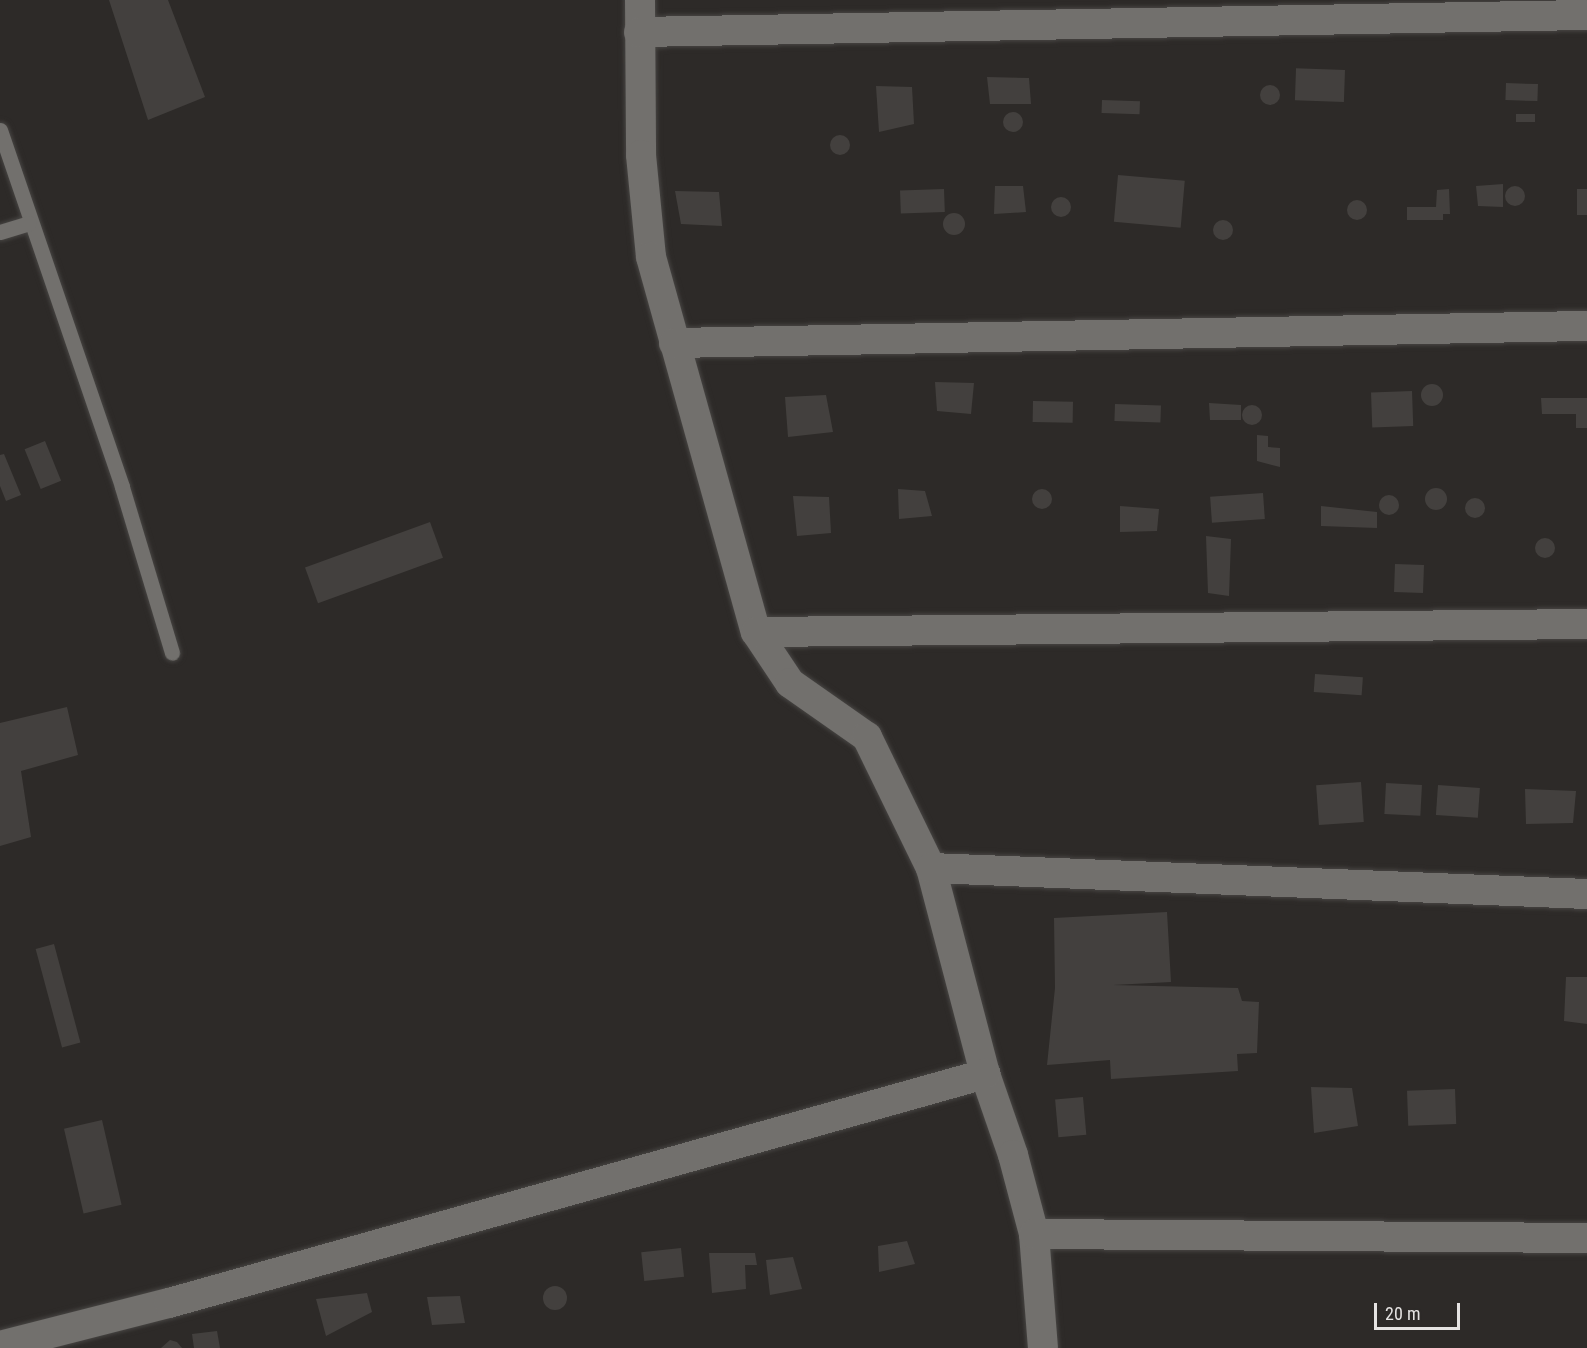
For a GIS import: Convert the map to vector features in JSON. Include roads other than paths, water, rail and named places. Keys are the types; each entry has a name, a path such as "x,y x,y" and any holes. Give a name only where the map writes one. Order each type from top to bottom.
{"street":[{"path":"640,0 641,155 651,257 756,632 790,683 867,737 931,868 984,1074 1013,1155 1034,1234 1043,1348"},
{"path":"639,32 1587,15"},
{"path":"674,343 1587,327"},
{"path":"756,632 1587,624"},
{"path":"931,868 1587,894"},
{"path":"0,1346 169,1304 984,1074"},
{"path":"1034,1234 1587,1238"}],"lane":[{"path":"0,130 29,223 122,488 172,653"},
{"path":"0,232 29,223"}]}
